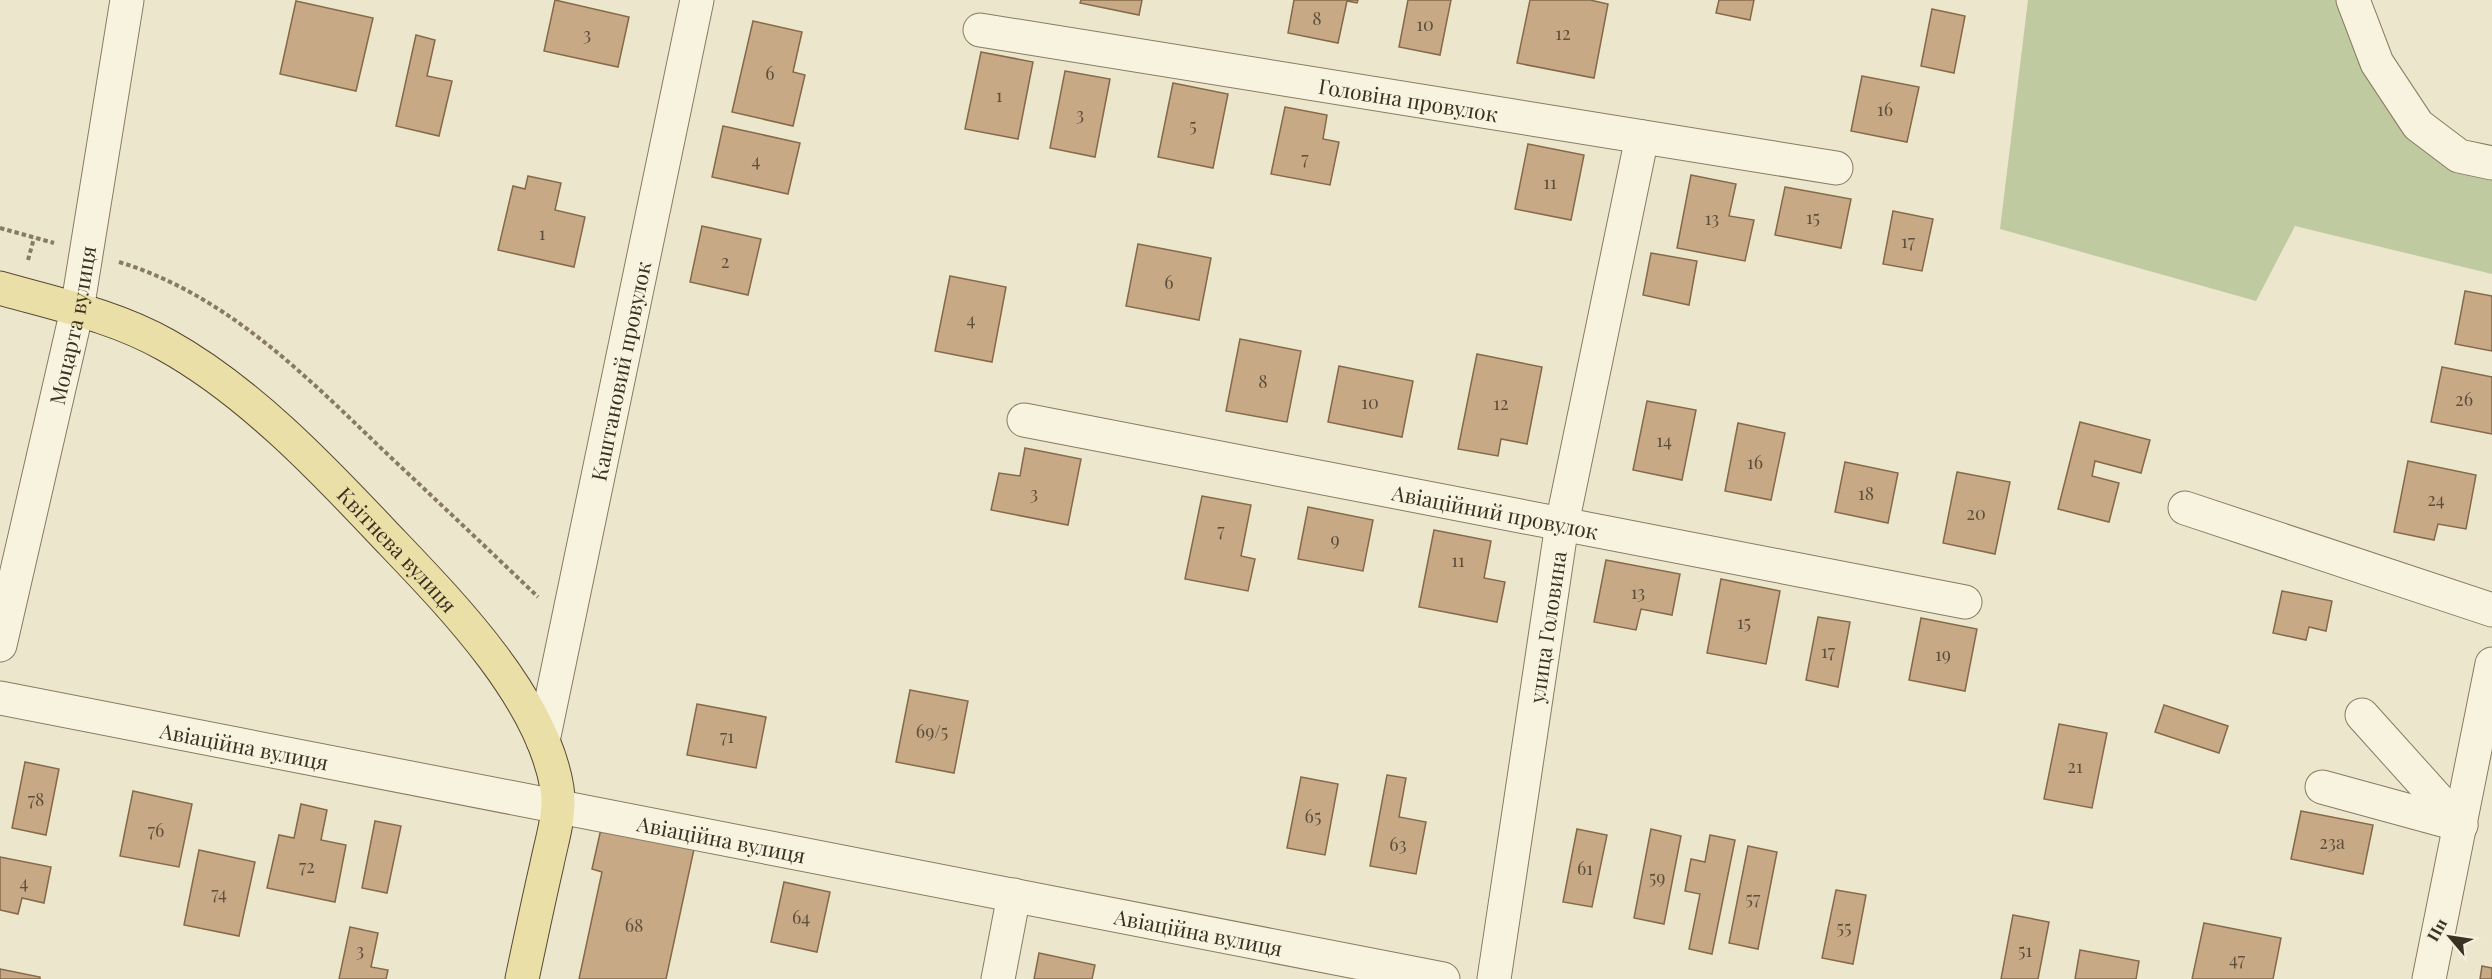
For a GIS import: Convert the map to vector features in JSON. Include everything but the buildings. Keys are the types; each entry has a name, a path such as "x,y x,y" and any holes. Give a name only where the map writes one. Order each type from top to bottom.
{"main road":[{"name":"Квітнева вулиця","path":"0,288 136,330 191,360 232,390 345,492 486,648 525,708 543,741 552,766 559,807 522,979"}],"street":[{"name":"Моцарта вулиця","path":"0,645 77,310 127,0"},
{"name":"Каштановий провулок","path":"543,741 697,0"},
{"path":"2353,0 2377,63 2418,125 2459,156 2492,163"},
{"name":"Головіна провулок","path":"980,30 1836,168"},
{"name":"улица Головина","path":"1494,979 1562,524 1642,137"},
{"name":"Авіаційний провулок","path":"1024,420 1965,602"},
{"path":"2185,508 2492,610"},
{"path":"2429,979 2461,825 2487,718 2492,664"},
{"name":"Авіаційна вулиця","path":"0,698 1443,979"},
{"path":"2362,715 2461,825"},
{"path":"2322,787 2461,825"},
{"path":"998,979 1014,895"}],"path":[{"path":"0,228 34,238 28,261"},
{"path":"86,252 126,264 170,283 222,311 251,331 332,401 567,625"}],"green space":[{"path":"2028,0 2353,0 2418,125 2492,163 2492,274 2295,226 2256,301 2000,229"}]}
